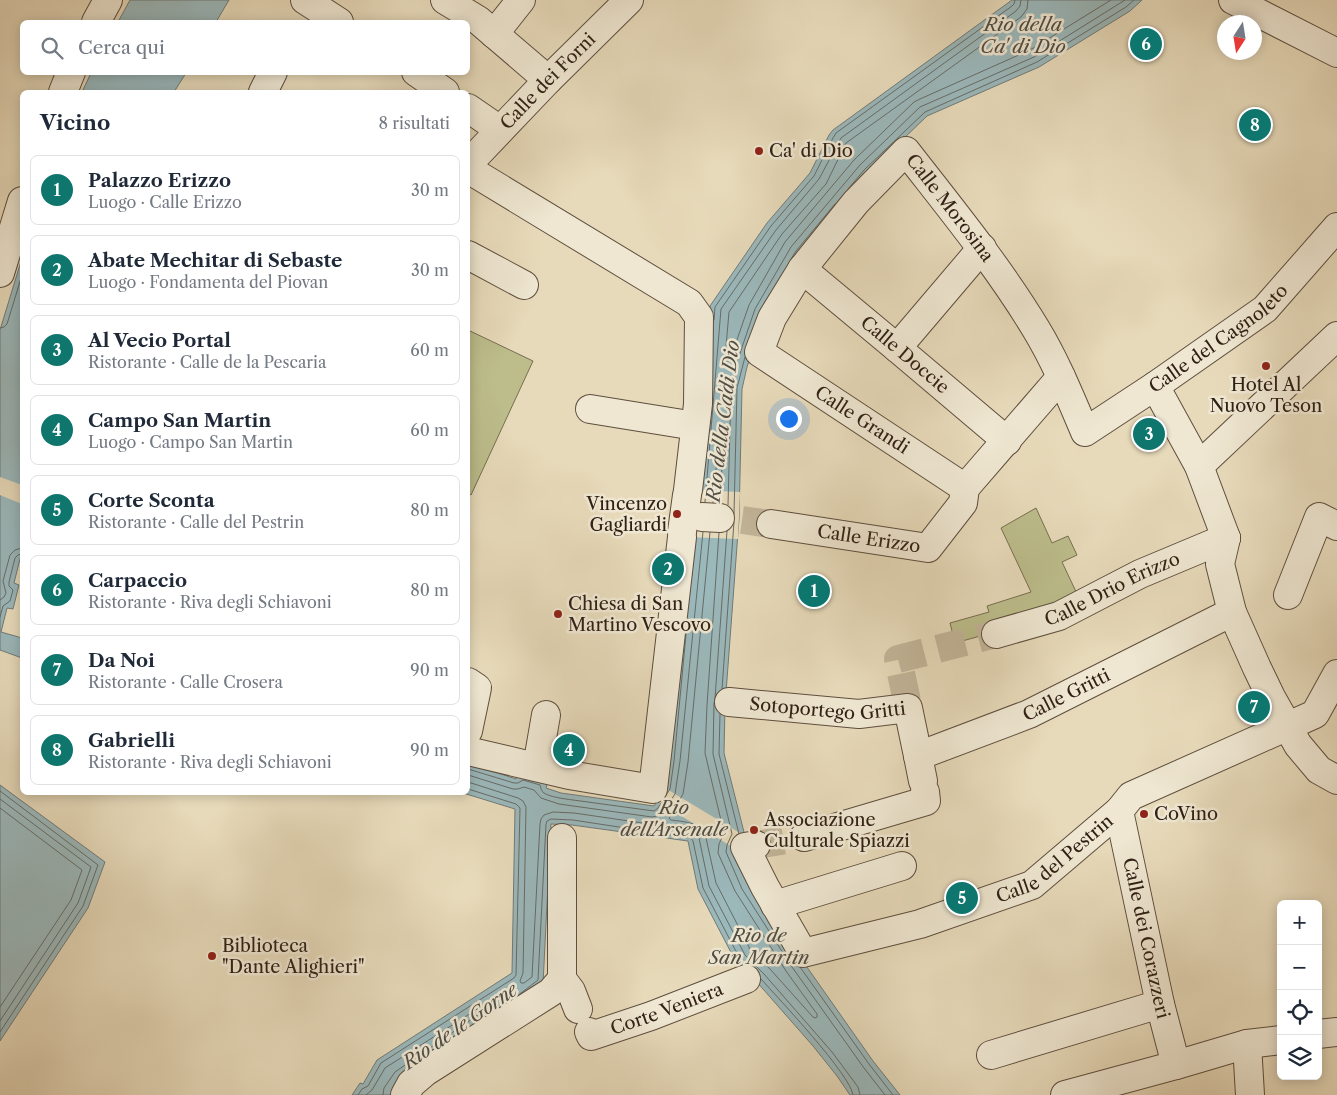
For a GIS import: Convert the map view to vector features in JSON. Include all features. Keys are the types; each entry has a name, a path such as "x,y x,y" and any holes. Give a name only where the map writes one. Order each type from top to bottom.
{"street":[{"path":"97,20 108,0"},
{"path":"445,0 478,20 548,80"},
{"path":"494,34 521,0"},
{"name":"Calle dei Forni","path":"470,162 548,80 629,0"},
{"path":"1233,0 1337,53"},
{"path":"304,8 334,20"},
{"path":"64,90 70,75"},
{"path":"264,90 272,75"},
{"path":"420,75 442,90"},
{"path":"470,109 500,130"},
{"name":"Calle Morosina","path":"759,352 772,318 802,269 856,202 906,151 982,248 1036,330 1061,377 1085,432"},
{"path":"470,170 689,303 699,318 698,404 687,493 711,524 658,738 653,789 569,775 470,751"},
{"path":"0,273 20,208"},
{"name":"Calle del Cagnoleto","path":"1085,432 1266,309 1337,227"},
{"path":"897,348 982,248"},
{"path":"470,255 524,285"},
{"name":"Calle Doccie","path":"802,269 1007,441"},
{"path":"1199,466 1337,336"},
{"name":"Calle Grandi","path":"759,352 965,488"},
{"name":"Calle Erizzo","path":"771,524 928,548 963,503 965,488 1061,377"},
{"path":"1155,386 1199,466 1226,538 1220,564 1232,612 1271,697 1298,745 1319,770 1337,780"},
{"path":"590,408 696,426"},
{"path":"1288,595 1319,517 1337,526"},
{"name":"Calle Drio Erizzo","path":"996,634 1059,616 1140,574 1226,538"},
{"name":"Calle Gritti","path":"804,837 926,800 922,776 1029,714 1232,612"},
{"name":"Calle del Pestrin","path":"750,846 775,905 803,953 920,924 1032,885 1119,811 1131,796 1315,714 1337,674"},
{"name":"Sotoportego Gritti","path":"729,702 859,714 907,704 922,776"},
{"path":"537,767 546,715"},
{"name":"Calle dei Corazzeri","path":"1119,811 1160,1004 1176,1066"},
{"path":"405,1095 411,1084 425,1072 551,992 562,979 562,838"},
{"path":"775,905 902,866"},
{"name":"Corte Veniera","path":"562,979 571,991 591,1036 651,1016 746,979"},
{"path":"992,1055 1160,1004"},
{"path":"1322,1034 1337,1032"},
{"path":"1065,1095 1176,1066 1247,1044 1277,1040"},
{"path":"1247,1044 1250,1095"}],"green space":[{"path":"470,331 533,361 470,494"},
{"path":"1036,508 1052,543 1068,536 1077,555 1062,562 1079,598 995,632 955,643 950,623 989,612 987,606 1031,592 1001,528"}],"water":[{"path":"130,0 229,0 217,20 119,20"},
{"path":"1012,0 1142,0 1130,11 1039,67 927,116 868,173 765,314 747,367 742,389 739,519 725,706 724,753 745,836 802,960 873,1061 900,1095 850,1095 813,1046 756,981 736,962 698,889 688,841 572,825 551,824 543,984 393,1095 352,1095 360,1083 363,1084 377,1060 512,973 515,809 470,795 470,764 516,779 518,773 548,782 546,788 561,793 654,806 665,788 699,445 710,306 767,223 810,173 833,130"},
{"path":"90,75 185,75 175,90 83,90"},
{"path":"20,265 20,559 14,583 19,585 13,609 7,608 1,632 20,637 20,657 0,650 0,330"},
{"path":"0,785 105,862 88,908 0,1041"}],"pier":[{"path":"0,477 20,484 20,503 0,495"},
{"path":"693,490 740,492 738,539 688,537"},
{"path":"665,788 745,836 737,850 657,801"}],"tunnel":[{"path":"742,520 771,524"},
{"path":"907,701 898,659 996,634"},
{"path":"756,845 804,837"}],"place":[{"name":"Carpaccio","path":"1146,44"},
{"name":"Gabrielli","path":"1255,125"},
{"name":"Ca' di Dio","path":"759,151"},
{"name":"Hotel Al Nuovo Teson","path":"1266,366"},
{"name":"Al Vecio Portal","path":"1149,434"},
{"name":"Vincenzo Gagliardi","path":"677,514"},
{"name":"Abate Mechitar di Sebaste","path":"668,569"},
{"name":"Palazzo Erizzo","path":"814,591"},
{"name":"Chiesa di San Martino Vescovo","path":"558,614"},
{"name":"Da Noi","path":"1254,707"},
{"name":"Campo San Martin","path":"569,750"},
{"name":"CoVino","path":"1144,814"},
{"name":"Associazione Culturale Spiazzi","path":"754,830"},
{"name":"Corte Sconta","path":"962,898"},
{"name":"Biblioteca \"Dante Alighieri\"","path":"212,956"}],"water label":[{"name":"Rio della Ca' di Dio","path":"1023,35"},
{"name":"Rio della Ca'di Dio","path":"723,421"},
{"name":"Rio dell'Arsenale","path":"674,818"},
{"name":"Rio de San Martin","path":"759,946"},
{"name":"Rio de le Gorne","path":"460,1026"}]}
